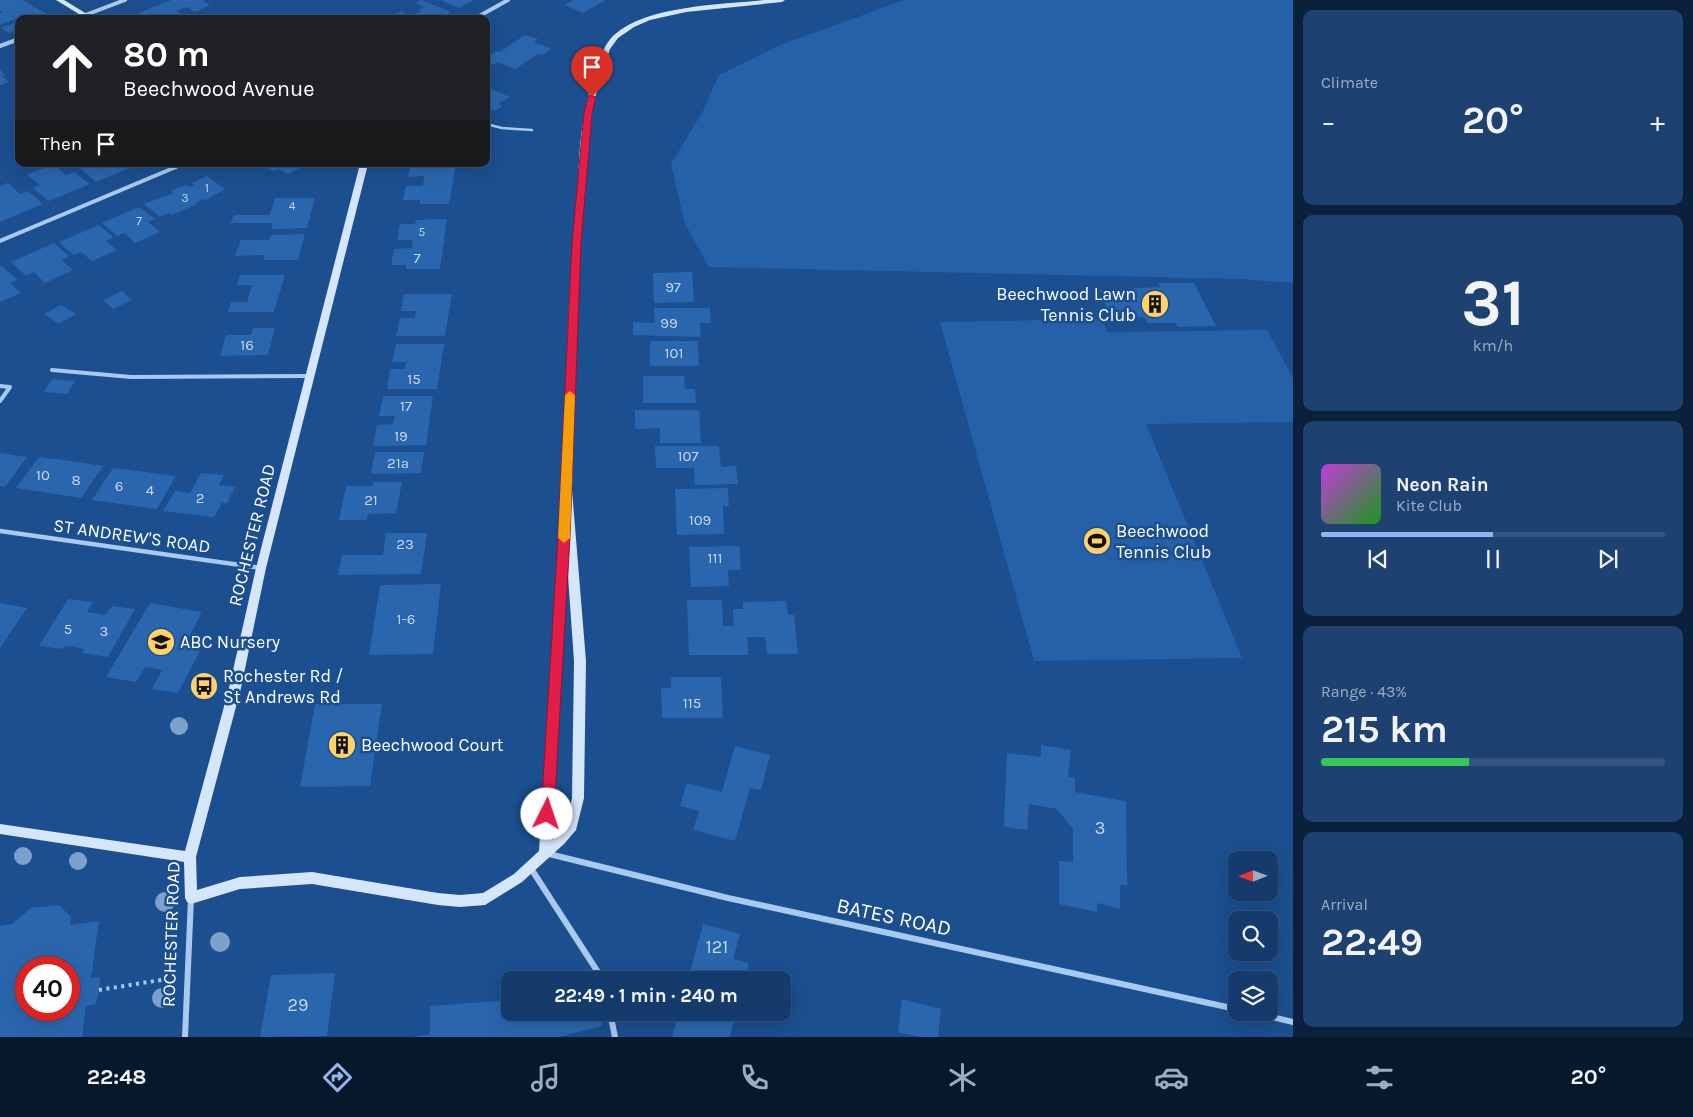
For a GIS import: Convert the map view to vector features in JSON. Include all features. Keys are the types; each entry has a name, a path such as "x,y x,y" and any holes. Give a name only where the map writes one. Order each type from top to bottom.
{"street":[{"path":"59,0 85,15 125,0"},
{"path":"481,15 508,0"},
{"path":"545,853 566,490 575,267 588,113 600,65 607,49 616,37 632,26 660,15 686,10 782,0"},
{"path":"0,46 15,41"},
{"path":"0,241 176,167"},
{"name":"ROCHESTER ROAD","path":"185,1037 189,975 190,857 235,688 261,568 363,167"},
{"path":"191,898 240,883 312,878 460,901 485,898 504,888 560,840 572,826 578,798 580,661 566,490"},
{"name":"ST ANDREW'S ROAD","path":"0,531 261,568"},
{"path":"0,829 190,857"},
{"name":"BATES ROAD","path":"545,853 728,898 1228,1007"},
{"path":"530,867 597,971"},
{"path":"1278,1018 1293,1022"},
{"path":"612,1021 615,1037"}],"lane":[{"path":"490,125 502,128 532,130"},
{"path":"52,370 132,377 310,376"},
{"path":"0,386 10,387 0,401"}],"path":[{"path":"99,990 189,975"}],"shaded area":[{"path":"904,0 1293,0 1293,283 1240,279 709,267 685,224 671,164 703,111 719,75 778,46"},
{"name":"Beechwood Tennis Club","path":"1102,319 1107,332 1267,330 1293,378 1293,422 1146,424 1242,658 1034,661 940,322"}],"building":[{"path":"0,0 22,0 49,15 15,15 15,19 0,25 0,14 4,12 0,11"},
{"path":"171,0 206,0 203,1 210,5 195,12 187,7 176,11 183,15 143,15 139,13"},
{"path":"421,0 451,12 445,15 414,15 424,7 415,3"},
{"path":"440,0 474,0 459,8"},
{"path":"573,0 606,0 583,13 565,5"},
{"path":"401,11 410,15 393,15"},
{"path":"15,23 15,31 9,33 1,28"},
{"path":"525,35 538,39 534,42 552,49 542,55 538,54 515,69 498,62 494,65 490,64 490,55 497,51 500,52"},
{"path":"0,70 6,75 2,76 9,82 0,85"},
{"path":"490,89 510,97 498,104 503,106 495,111 490,109"},
{"path":"46,167 57,167 66,175 74,172 90,184 49,201 33,188 40,185 27,175"},
{"path":"82,167 132,167 96,182 80,168"},
{"path":"266,167 302,167 288,174 278,169 273,171"},
{"path":"410,167 455,167 449,204 420,204 420,200 403,200 406,186 423,186 424,176 408,177"},
{"path":"207,176 225,189 206,200 204,199 172,215 170,213 160,217 144,204 174,193 171,191 186,185 189,187 194,185 192,183"},
{"path":"8,183 20,194 28,191 43,204 0,222 0,186"},
{"path":"275,198 315,198 307,228 271,229 273,223 230,223 234,215 270,215"},
{"path":"139,207 155,219 148,222 160,232 135,243 124,233 117,236 102,223"},
{"path":"447,219 440,269 406,269 406,265 391,265 394,249 412,248 413,240 397,240 400,224 415,224 416,220"},
{"path":"99,225 113,237 106,241 117,250 92,261 81,252 74,255 59,242"},
{"path":"305,234 298,260 263,260 265,255 235,256 241,240 269,240 271,235"},
{"path":"54,243 69,256 62,260 73,270 45,283 34,272 26,276 11,262"},
{"path":"2,266 17,280 10,283 21,293 0,302 0,267"},
{"path":"692,272 694,302 654,303 653,273"},
{"path":"240,275 285,275 274,312 228,312 231,302 247,302 252,285 237,285"},
{"name":"Beechwood Lawn Tennis Club","path":"1158,283 1194,283 1216,326 1178,327 1176,323 1147,323 1144,317 1111,318 1100,290 1160,287"},
{"path":"122,291 132,300 113,309 103,300"},
{"path":"404,294 452,294 445,336 396,336 400,318 415,318 416,311 401,311"},
{"path":"61,305 76,314 59,324 44,314"},
{"path":"654,308 710,308 711,323 700,323 701,337 633,335 633,322 655,323"},
{"path":"253,328 275,328 268,355 220,356 226,335 251,335"},
{"path":"650,341 698,341 699,366 650,366"},
{"path":"396,344 444,344 437,389 387,389 390,369 405,369 406,362 392,362"},
{"path":"643,376 684,376 685,389 695,389 696,403 643,403"},
{"path":"52,379 75,381 67,394 44,392"},
{"path":"383,396 433,396 426,445 373,446 377,425 393,424 395,416 379,416"},
{"path":"635,410 699,410 701,443 660,443 660,428 635,429"},
{"path":"655,446 719,446 721,467 736,466 738,484 695,485 694,468 656,468"},
{"path":"375,452 424,452 421,473 371,474"},
{"path":"0,453 27,457 5,487 0,486"},
{"path":"39,457 103,466 81,498 16,488"},
{"path":"113,468 176,476 157,509 92,500"},
{"path":"201,473 224,475 219,485 235,487 227,503 222,503 214,517 163,511 175,491 190,493"},
{"path":"373,482 402,482 396,513 368,514 367,520 339,520 346,486 373,486"},
{"path":"728,488 729,506 723,506 724,534 677,535 675,489"},
{"path":"386,533 427,533 421,574 338,575 342,555 383,555"},
{"path":"739,546 741,570 728,570 729,586 691,587 689,547"},
{"path":"441,584 433,654 369,655 380,585"},
{"path":"68,599 93,602 87,612 106,615 112,606 135,609 108,657 82,653 84,649 76,647 64,646 63,649 39,646"},
{"path":"687,600 722,600 723,626 734,626 733,609 743,609 743,602 786,601 788,615 794,615 798,654 767,654 765,637 747,637 748,655 689,655"},
{"path":"0,603 27,608 0,648"},
{"name":"ABC Nursery","path":"150,603 202,612 191,633 199,634 191,649 200,651 178,693 152,689 162,670 145,667 136,682 106,677"},
{"path":"671,677 721,677 723,718 662,718 661,688 671,688"},
{"name":"Beechwood Court","path":"315,704 382,704 370,786 300,787"},
{"path":"1041,745 1071,750 1068,777 1075,778 1075,792 1126,801 1127,885 1120,885 1120,909 1097,903 1097,912 1059,904 1059,861 1073,862 1073,829 1057,809 1029,804 1027,830 1004,827 1007,753 1041,757"},
{"path":"735,746 770,755 761,790 750,788 735,841 693,830 699,811 680,806 687,783 722,792"},
{"path":"59,905 71,917 70,925 99,921 91,978 100,977 99,990 96,1004 86,1006 82,1037 0,1037 0,926 12,924 31,908"},
{"path":"703,924 740,934 733,959 749,963 747,971 690,971"},
{"path":"335,973 327,1036 260,1037 271,975"},
{"path":"902,999 941,1009 938,1037 920,1037 898,1032"},
{"path":"501,1001 501,1021 601,1021 602,1026 559,1037 413,1037 430,1034 430,1006"},
{"path":"676,1021 734,1021 730,1037 672,1037"}],"slow traffic":[{"path":"564,538 570,395"}],"place":[{"name":"Beechwood Lawn Tennis Club","path":"1155,304"},
{"name":"Beechwood Tennis Club","path":"1097,541"},
{"name":"ABC Nursery","path":"161,642"},
{"name":"Rochester Rd / St Andrews Rd","path":"204,686"},
{"name":"Beechwood Court","path":"342,745"}],"route":[{"path":"547,814 564,537 576,244 588,113 592,97"}]}
